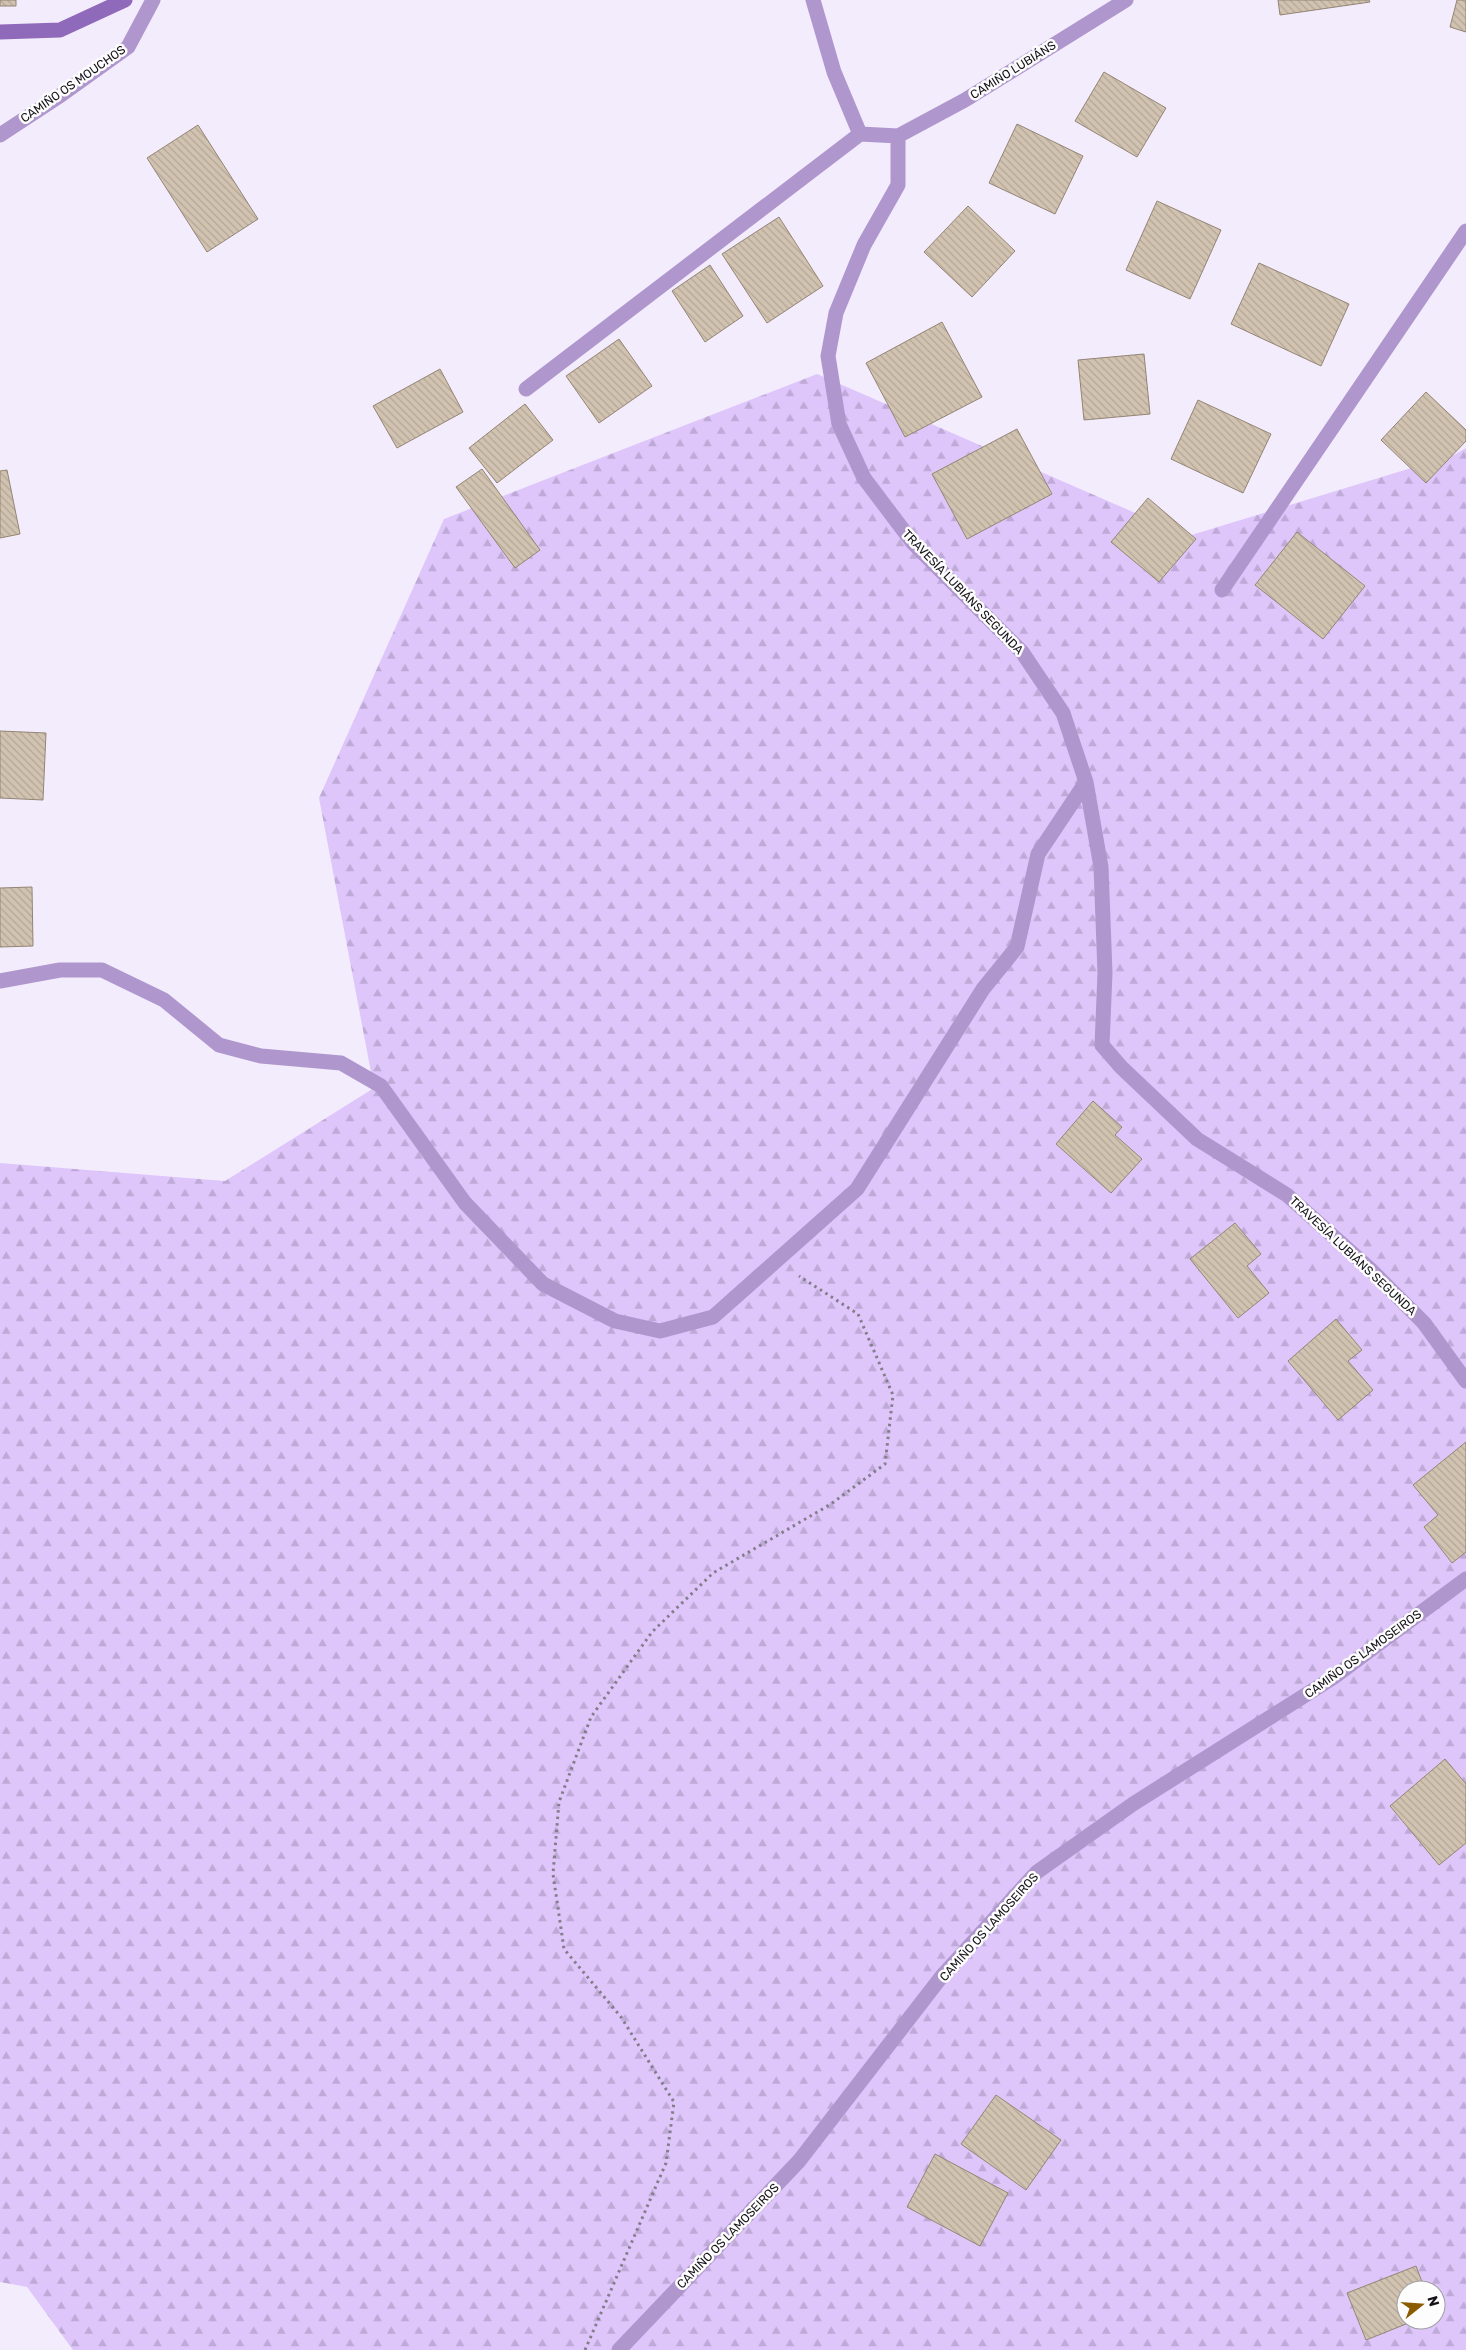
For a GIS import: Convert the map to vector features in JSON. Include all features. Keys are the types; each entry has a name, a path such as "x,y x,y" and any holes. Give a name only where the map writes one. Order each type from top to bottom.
{"street":[{"path":"0,32 60,30 125,0"},
{"name":"CAMIÑO OS MOUCHOS","path":"0,135 61,95 128,46 154,0"},
{"path":"813,0 834,72 860,134"},
{"name":"CAMIÑO LUBIÁNS","path":"898,136 965,100 1115,5 1126,0"},
{"path":"526,389 860,134 898,136"},
{"name":"TRAVESÍA LUBIÁNS SEGUNDA","path":"898,136 898,185 864,245 836,313 828,356 840,424 864,478 913,543 1022,652 1063,713 1086,782 1101,867 1105,973 1102,1045 1122,1067 1197,1139 1286,1195 1370,1269 1424,1323 1466,1381"},
{"path":"1222,590 1466,232"},
{"path":"0,982 60,970 102,970 164,1000 219,1045 261,1056 342,1063 381,1086 464,1203 543,1284 615,1321 660,1331 713,1317 777,1262 856,1189 978,997 1017,947 1038,854 1086,782"},
{"name":"CAMIÑO OS LAMOSEIROS","path":"619,2350 799,2161 942,1976 1037,1872 1133,1804 1334,1677 1466,1579"}],"path":[{"path":"585,2350 666,2163 674,2102 621,2017 564,1949 553,1874 559,1802 591,1717 652,1632 713,1573 831,1504 885,1464 893,1395 858,1314 777,1262"}],"green space":[{"path":"817,374 1188,536 1454,455 1466,448 1466,2350 73,2350 27,2287 0,2282 0,1163 225,1181 374,1088 319,798 444,519"}],"building":[{"path":"0,0 16,0 16,6 0,6"},
{"path":"1278,0 1369,0 1370,2 1280,15"},
{"path":"1457,0 1466,0 1466,32 1450,27"},
{"path":"1104,72 1166,108 1137,157 1075,121"},
{"path":"1017,124 1083,156 1055,214 989,183"},
{"path":"198,125 258,219 207,252 147,158"},
{"path":"1157,201 1221,230 1190,299 1126,270"},
{"path":"968,206 1015,251 972,297 924,252"},
{"path":"779,217 823,286 767,323 722,254"},
{"path":"1259,263 1349,304 1321,366 1231,324"},
{"path":"710,265 743,316 705,342 672,291"},
{"path":"942,322 982,397 905,437 866,363"},
{"path":"619,339 652,386 599,423 566,376"},
{"path":"1144,354 1150,414 1084,420 1078,360"},
{"path":"440,369 463,412 397,448 373,406"},
{"path":"1426,392 1466,430 1466,441 1426,483 1381,440"},
{"path":"1198,400 1271,434 1243,493 1171,459"},
{"path":"525,404 553,440 497,483 469,448"},
{"path":"1017,429 1052,494 967,539 932,474"},
{"path":"482,469 540,550 515,568 456,487"},
{"path":"7,470 20,534 0,538 0,471"},
{"path":"1148,498 1196,539 1159,582 1111,542"},
{"path":"1297,532 1365,586 1323,639 1255,585"},
{"path":"0,731 46,733 43,800 0,798"},
{"path":"32,887 33,946 0,947 0,888"},
{"path":"1093,1101 1122,1127 1115,1135 1142,1159 1111,1193 1056,1144"},
{"path":"1235,1223 1261,1254 1247,1266 1269,1293 1238,1318 1190,1259"},
{"path":"1336,1319 1362,1350 1348,1361 1373,1390 1338,1420 1288,1361"},
{"path":"1466,1442 1466,1552 1452,1563 1424,1527 1438,1515 1413,1485"},
{"path":"1445,1759 1466,1784 1466,1843 1439,1865 1390,1806"},
{"path":"996,2095 1061,2140 1026,2190 961,2144"},
{"path":"935,2154 1008,2193 980,2246 907,2207"},
{"path":"1416,2266 1421,2280 1396,2280 1396,2328 1366,2340 1347,2293"}]}
